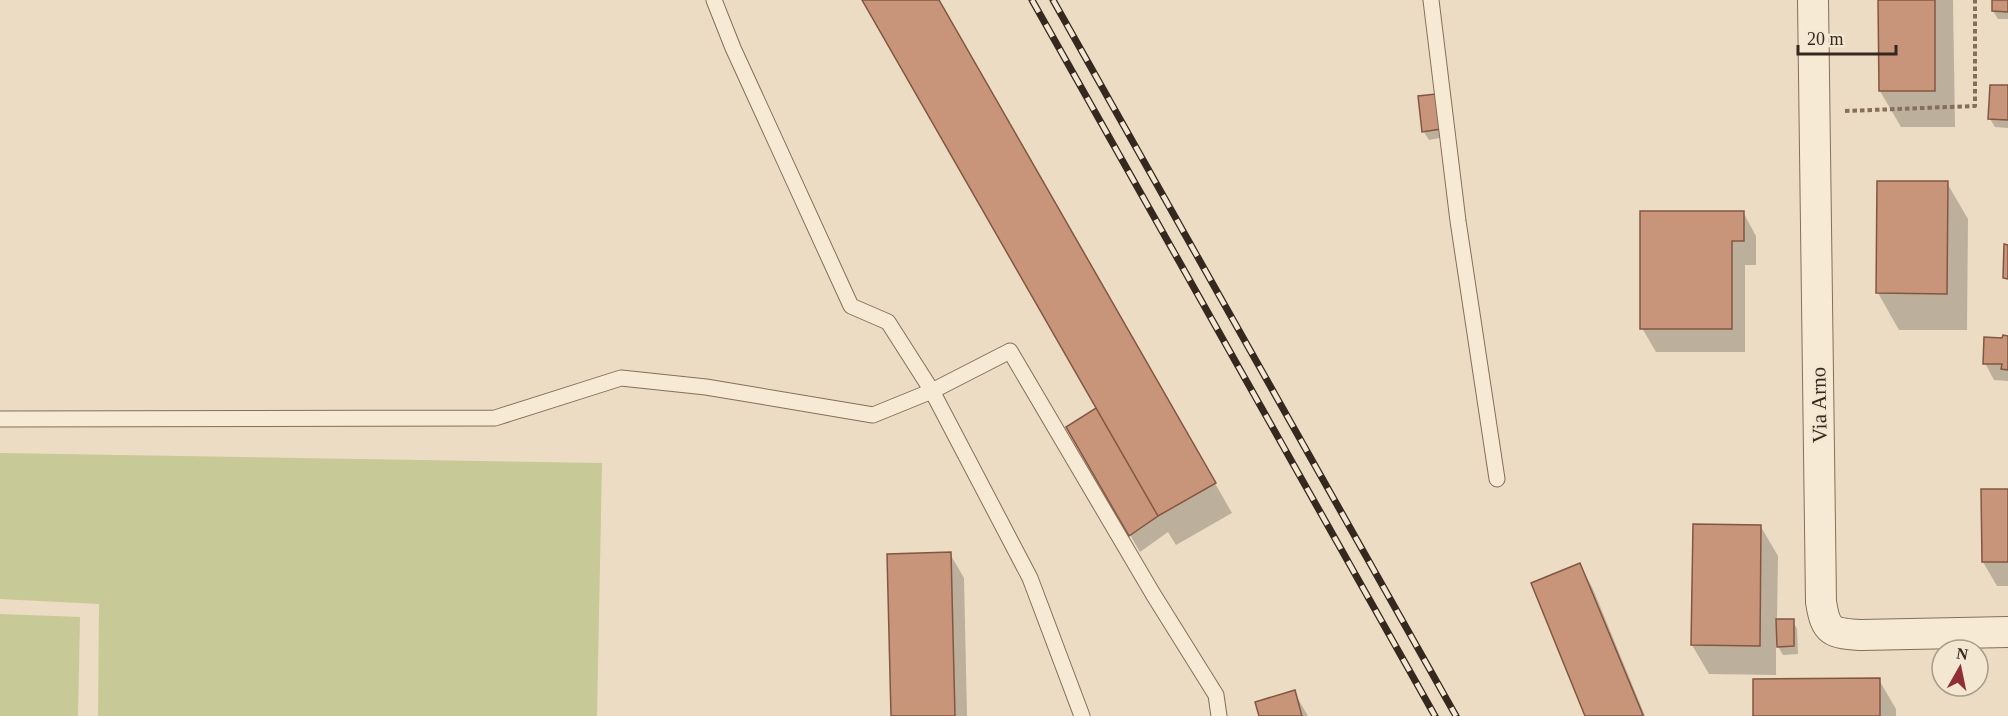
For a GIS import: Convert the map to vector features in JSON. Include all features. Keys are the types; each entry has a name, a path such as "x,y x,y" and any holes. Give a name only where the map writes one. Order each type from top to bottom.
{"street":[{"name":"Via Arno","path":"1813,0 1821,602 1824,621 1839,633 2008,632"}],"lane":[{"path":"714,0 733,48 851,306 888,322 932,391 1029,578 1082,716"},
{"path":"1431,0 1458,221 1497,479"},
{"path":"0,419 495,418 564,394 621,378 706,387 873,415 932,391 1010,351 1153,594 1216,695 1219,716"}],"path":[{"path":"1815,112 1975,106 1975,0"}],"green space":[{"path":"0,453 602,463 597,716 98,716 99,604 0,599"},
{"path":"0,614 80,617 78,716 0,716"}],"building":[{"path":"862,0 939,0 1216,483 1158,516"},
{"path":"1878,0 1935,0 1935,91 1879,91"},
{"path":"1992,0 2008,0 2008,12 1992,11"},
{"path":"1990,85 2008,85 2008,120 1988,119"},
{"path":"1436,94 1441,129 1422,132 1418,96"},
{"path":"1877,181 1948,181 1947,294 1876,293"},
{"path":"1640,211 1744,211 1744,241 1732,241 1732,329 1640,329"},
{"path":"2004,244 2008,245 2008,279 2003,278"},
{"path":"2003,335 2008,336 2008,370 2001,369 2002,364 1983,364 1984,337 2002,338"},
{"path":"1096,408 1158,516 1129,536 1066,427"},
{"path":"1981,489 2008,489 2008,562 1982,562"},
{"path":"1693,524 1761,525 1760,646 1691,645"},
{"path":"951,552 955,716 891,716 887,554"},
{"path":"1580,563 1643,715 1641,716 1585,716 1531,583"},
{"path":"1776,619 1794,619 1794,646 1777,647"},
{"path":"1880,678 1880,716 1753,716 1753,679"},
{"path":"1295,690 1302,716 1259,716 1255,702"}],"railway":[{"path":"1032,0 1435,716"},
{"path":"1053,0 1456,716"}]}
